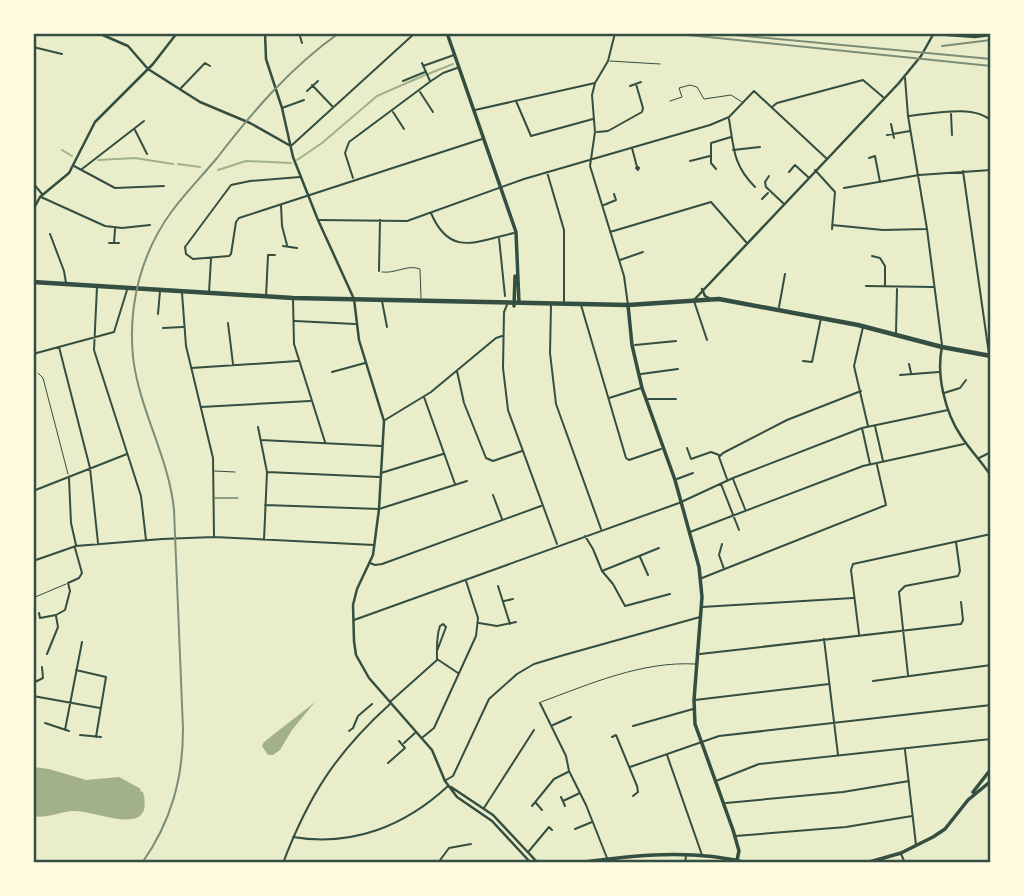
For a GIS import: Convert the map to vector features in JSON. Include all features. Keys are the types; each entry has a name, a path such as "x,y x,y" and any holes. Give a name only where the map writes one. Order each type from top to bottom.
{"highway":[{"path":"33,282 266,298 628,305 726,299 863,326 990,356"}],"main road":[{"path":"447,33 516,232 513,304"},
{"path":"628,305 632,345 645,400 675,480 701,579 702,607 694,709 700,741 739,851 737,860"},
{"path":"868,863 901,853 945,829 991,769"},
{"path":"968,800 989,784 982,779"},
{"path":"578,863 686,855 747,863"}],"street":[{"path":"98,33 128,46 148,69 200,102 250,123 282,143 291,145 415,33"},
{"path":"33,210 41,196 64,179 95,122 148,69 177,33"},
{"path":"265,33 266,59 291,145 307,195 354,299 366,363 384,421 375,545 355,597 354,646 359,662 369,678 432,750 445,781 457,797 492,821 531,863"},
{"path":"299,33 302,43"},
{"path":"615,33 608,61 595,83 592,95 595,132 590,160 624,276 628,305"},
{"path":"707,340 694,300 702,289 904,77 921,57 934,33 975,37 991,35"},
{"path":"33,47 62,54"},
{"path":"431,81 423,64 454,55"},
{"path":"180,88 205,63 210,66"},
{"path":"354,180 345,153 347,145 431,81 458,68"},
{"path":"402,76 404,81 425,72"},
{"path":"904,77 907,80 908,116 927,229 942,346 939,372 949,410 959,433 991,476"},
{"path":"772,107 777,103 863,80 884,97"},
{"path":"307,91 318,81"},
{"path":"630,86 641,82"},
{"path":"474,110 595,83"},
{"path":"595,132 608,131 642,112 636,84"},
{"path":"312,85 334,108"},
{"path":"419,90 433,112"},
{"path":"318,220 407,221 547,172 710,125 729,117 754,91 826,158"},
{"path":"282,107 304,100"},
{"path":"516,100 531,136 593,119"},
{"path":"392,111 404,129"},
{"path":"908,116 969,111 982,113 991,121"},
{"path":"951,113 952,135"},
{"path":"729,117 737,166 755,187"},
{"path":"81,170 144,121"},
{"path":"891,124 894,136"},
{"path":"135,129 147,154"},
{"path":"887,135 894,136 910,131"},
{"path":"716,169 711,163 711,143 732,136"},
{"path":"301,177 250,181 231,186 184,249 190,258 230,255 236,220 484,138"},
{"path":"632,147 637,167"},
{"path":"733,150 760,147"},
{"path":"690,161 710,155"},
{"path":"869,158 875,156 880,182"},
{"path":"789,172 795,165 808,177"},
{"path":"73,166 115,188 164,186"},
{"path":"815,170 835,192 832,229"},
{"path":"844,188 919,175 991,170"},
{"path":"963,171 990,356"},
{"path":"547,172 564,230 564,304"},
{"path":"769,176 765,185 783,204"},
{"path":"33,183 41,196 105,226 115,228 150,225"},
{"path":"762,200 770,191"},
{"path":"602,205 618,200 614,194"},
{"path":"610,232 710,202 747,243"},
{"path":"281,204 282,226 287,245"},
{"path":"430,212 441,232 456,242 471,243 516,232"},
{"path":"379,271 380,220"},
{"path":"832,225 883,230 927,229"},
{"path":"114,243 115,228"},
{"path":"50,234 64,271 65,284"},
{"path":"499,237 505,296"},
{"path":"109,243 119,243"},
{"path":"283,246 297,248"},
{"path":"619,260 643,252"},
{"path":"266,298 268,255 275,256"},
{"path":"872,256 880,258 885,266 884,288"},
{"path":"209,294 211,258"},
{"path":"779,310 785,274"},
{"path":"97,286 94,350 144,506 146,540"},
{"path":"866,286 934,287"},
{"path":"33,354 114,332 130,288"},
{"path":"896,334 897,288"},
{"path":"702,289 705,296 711,299"},
{"path":"158,314 160,290"},
{"path":"182,292 184,327 191,368 214,471 214,537"},
{"path":"293,298 294,344 325,442"},
{"path":"382,300 387,327"},
{"path":"513,304 503,312 504,390 508,410 557,545"},
{"path":"551,304 550,353 556,404 601,530"},
{"path":"581,304 627,460 664,447"},
{"path":"803,361 813,362 821,317"},
{"path":"293,321 357,325"},
{"path":"228,323 234,365"},
{"path":"863,326 854,366 869,426"},
{"path":"163,328 184,327"},
{"path":"384,421 424,396 496,338 503,336"},
{"path":"632,345 676,341"},
{"path":"59,347 90,468 98,544"},
{"path":"191,368 299,361"},
{"path":"332,372 366,363"},
{"path":"909,364 911,373"},
{"path":"33,367 36,372"},
{"path":"639,374 678,369"},
{"path":"457,370 464,403 486,458 493,461 523,450"},
{"path":"900,375 939,372"},
{"path":"944,393 963,387 965,380"},
{"path":"608,398 642,388"},
{"path":"687,448 691,458 711,452 720,455 776,425 861,391"},
{"path":"645,400 674,399 673,393"},
{"path":"424,396 455,484"},
{"path":"201,407 312,401"},
{"path":"353,621 681,502 727,480 862,428 949,410"},
{"path":"875,425 883,462"},
{"path":"258,427 267,472 264,540"},
{"path":"862,428 870,465"},
{"path":"261,440 383,446"},
{"path":"689,532 876,463 966,443"},
{"path":"979,458 991,452"},
{"path":"33,491 128,453"},
{"path":"267,472 380,475 444,453"},
{"path":"720,455 727,480"},
{"path":"701,579 886,505 876,463"},
{"path":"675,480 692,473"},
{"path":"39,613 40,618 65,610 71,591 68,583 79,578 82,573 71,523 69,477"},
{"path":"733,478 745,510"},
{"path":"265,505 379,509 467,481"},
{"path":"721,483 738,530"},
{"path":"493,495 503,520"},
{"path":"370,563 382,564 542,505"},
{"path":"859,635 850,570 852,564 991,534"},
{"path":"585,536 602,572 613,584 625,606 668,594 665,588"},
{"path":"33,561 75,546 162,539 214,537 375,545"},
{"path":"908,675 898,601 901,589 958,576 960,571 956,541"},
{"path":"722,544 719,555 724,570"},
{"path":"602,572 659,548"},
{"path":"655,550 657,556"},
{"path":"640,555 648,575"},
{"path":"422,738 434,728 476,636 477,611 466,580"},
{"path":"498,586 510,624"},
{"path":"702,607 854,598"},
{"path":"503,602 513,599"},
{"path":"698,654 961,624 961,602"},
{"path":"47,654 58,627 55,615"},
{"path":"445,781 453,776 489,699 517,674 544,661 701,617"},
{"path":"478,623 497,626 516,622"},
{"path":"284,863 307,807 327,772 358,734 437,659 437,651 439,630 443,624 446,627 437,651"},
{"path":"824,639 838,756"},
{"path":"65,730 82,642"},
{"path":"43,646 49,649"},
{"path":"437,659 459,674"},
{"path":"873,681 991,664"},
{"path":"39,690 35,683 43,678 42,667"},
{"path":"76,670 106,677 96,737"},
{"path":"694,700 828,684"},
{"path":"33,696 101,708"},
{"path":"540,702 566,756 569,771 581,793 608,861"},
{"path":"349,731 358,716 372,704"},
{"path":"630,767 719,736 991,705"},
{"path":"633,726 694,709"},
{"path":"552,726 570,718 571,723"},
{"path":"45,723 69,732"},
{"path":"353,728 358,734"},
{"path":"484,808 534,730"},
{"path":"402,744 416,732"},
{"path":"80,735 101,737"},
{"path":"612,737 615,735 630,767 638,792 633,796"},
{"path":"716,782 760,764 991,739"},
{"path":"388,763 405,748 399,741"},
{"path":"905,749 915,846"},
{"path":"666,754 703,856"},
{"path":"532,806 554,779 569,771"},
{"path":"724,803 843,792 909,781"},
{"path":"449,786 484,808 538,863"},
{"path":"293,837 310,840 341,839 377,831 412,815 449,786"},
{"path":"563,801 581,793"},
{"path":"561,797 565,806"},
{"path":"536,803 542,810"},
{"path":"734,836 846,827 912,816"},
{"path":"575,830 593,822"},
{"path":"529,851 542,839 549,827 552,830"},
{"path":"438,863 449,848 471,844"},
{"path":"901,853 905,863"},
{"path":"685,863 686,855"}],"lane":[{"path":"608,61 660,64"},
{"path":"670,101 682,97 679,89 690,85 697,87 704,99 731,95 742,102"},
{"path":"379,271 394,273 412,267 420,269 421,300"},
{"path":"36,372 43,378 69,477"},
{"path":"214,471 236,472"},
{"path":"215,498 238,498"},
{"path":"33,598 68,583"},
{"path":"540,702 604,679 665,664 697,664"}],"shaded area":[{"path":"315,702 280,750 268,755 262,746 264,742"},
{"path":"33,767 86,780 119,777 141,789 145,807 140,815 132,819 72,811 42,817 33,816"}],"waterway":[{"path":"428,74 453,64"},
{"path":"297,160 322,143 377,96 425,75"},
{"path":"62,150 72,156"},
{"path":"98,160 135,158 173,164"},
{"path":"218,170 246,161 291,163"},
{"path":"178,164 200,167"}],"tram line":[{"path":"668,33 991,66"}],"railway":[{"path":"142,863 168,816 178,783 183,729 174,510 166,471 141,396 133,357 133,318 139,280 152,244 177,204 273,91 321,46 339,33"},
{"path":"714,33 991,59"},
{"path":"942,46 991,40"}]}
